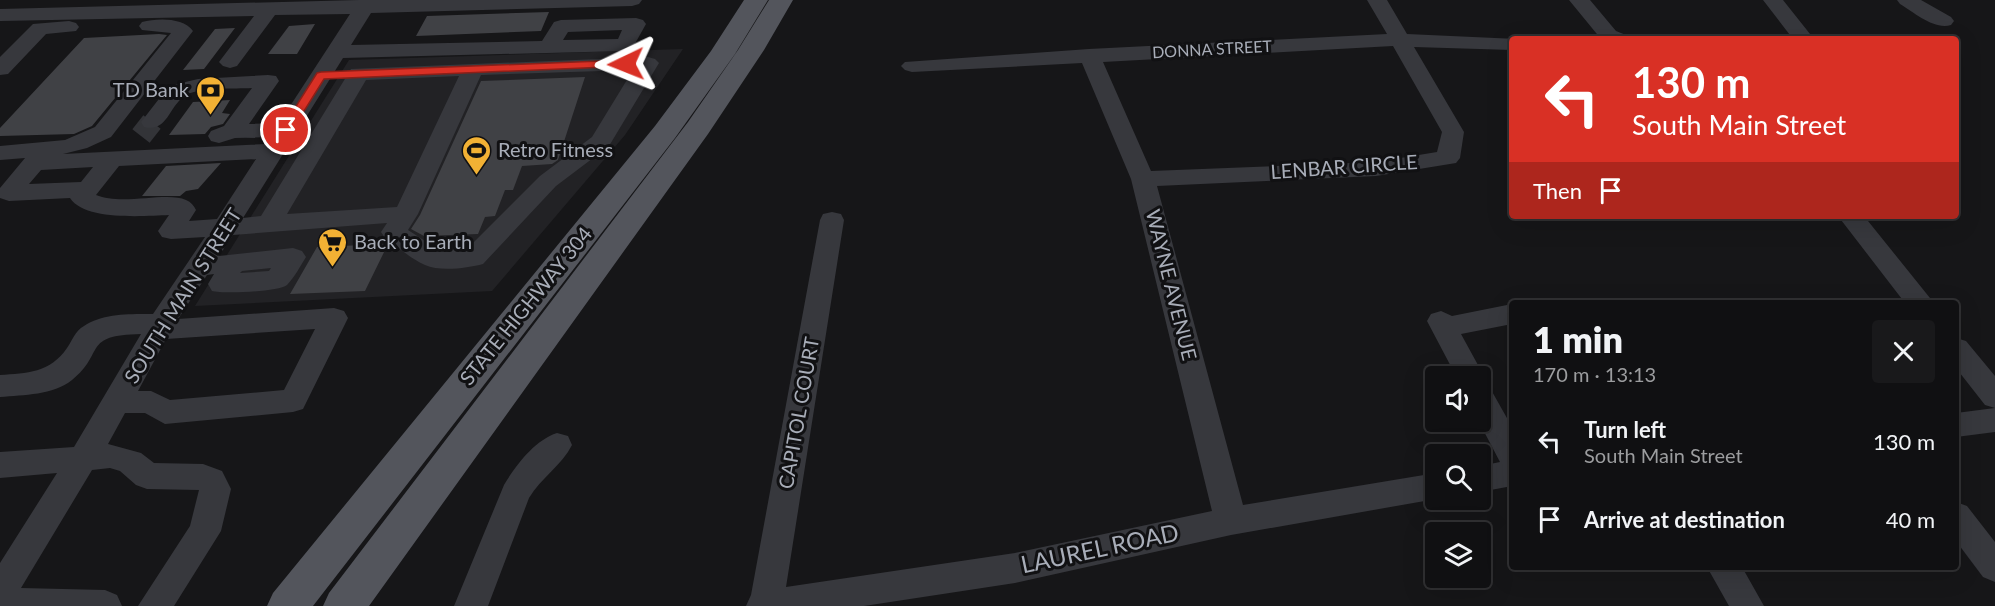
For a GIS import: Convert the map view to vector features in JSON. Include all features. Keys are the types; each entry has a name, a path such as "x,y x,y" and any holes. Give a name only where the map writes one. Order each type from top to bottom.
{"main road":[{"name":"STATE HIGHWAY 304","path":"288,606 665,132 717,61 756,0"},
{"name":"STATE HIGHWAY 304","path":"344,606 704,119 746,58 781,0"}],"street":[{"path":"0,29 40,28 100,20 268,10 326,4 632,0"},
{"path":"1377,0 1399,40"},
{"path":"1579,0 1606,36"},
{"path":"1773,0 1802,36"},
{"path":"1907,0 1944,21"},
{"name":"SOUTH MAIN STREET","path":"0,593 117,402 159,326 367,4"},
{"path":"230,62 268,10"},
{"path":"0,15 100,20 180,28 183,31 103,132 87,142 64,148 0,153"},
{"path":"0,69 40,28"},
{"name":"DONNA STREET","path":"912,66 1399,40 1509,45"},
{"name":"LENBAR CIRCLE","path":"1143,179 1376,169 1448,158 1453,132 1399,40"},
{"path":"336,52 549,47"},
{"name":"WAYNE AVENUE","path":"1089,55 1143,179 1232,521"},
{"path":"321,76 472,69 648,63 601,141 548,181 474,258 434,259 394,232 406,214 472,69"},
{"path":"268,225 359,74"},
{"path":"232,131 268,81 198,85 177,91 141,140 150,143 189,142 209,139 232,131 280,140"},
{"path":"89,189 9,193 34,163 111,160 280,140"},
{"path":"111,160 82,197 85,201 113,208 179,206 184,210 171,231 406,214"},
{"path":"1852,219 1918,300"},
{"name":"CAPITOL COURT","path":"764,606 832,220"},
{"path":"197,267 232,265"},
{"path":"1465,366 1442,324 1509,315"},
{"path":"0,386 45,381 59,376 71,365 88,337 97,331 112,327 334,318 293,401 165,412 151,402 117,402"},
{"path":"1959,352 1995,397"},
{"path":"1491,417 1509,450"},
{"path":"1959,425 1995,420"},
{"path":"471,606 515,494 524,479 557,445"},
{"path":"0,465 110,456 129,462 147,476 203,477 211,480 215,489 204,531 155,606"},
{"path":"1491,476 1509,473"},
{"name":"LAUREL ROAD","path":"764,606 1015,568 1232,521 1425,488"},
{"path":"1959,520 1995,567"},
{"path":"1726,570 1748,606"},
{"path":"0,603 105,606"}],"shaded area":[{"path":"683,49 625,135 492,291 195,306 349,60"}],"building":[{"path":"549,12 541,31 416,36 427,16"},
{"path":"315,24 297,54 268,54 289,26"},
{"path":"235,28 204,69 183,70 215,29"},
{"path":"167,35 92,126 74,134 0,136 0,128 84,38"},
{"path":"585,77 558,160 552,164 522,166 513,190 505,190 495,216 485,217 478,234 424,236 411,229 420,215 481,81"},
{"path":"230,100 222,113 230,114 223,124 211,127 205,134 169,135 193,102"},
{"path":"221,163 198,189 186,191 180,196 142,196 166,166"},
{"path":"388,244 365,291 290,294 317,247"}],"tunnel":[{"path":"141,136 152,122"}],"place":[{"name":"TD Bank","path":"210,116"},
{"name":"Retro Fitness","path":"477,176"},
{"name":"Back to Earth","path":"333,268"}],"route":[{"path":"286,130 321,76 626,64"}]}
